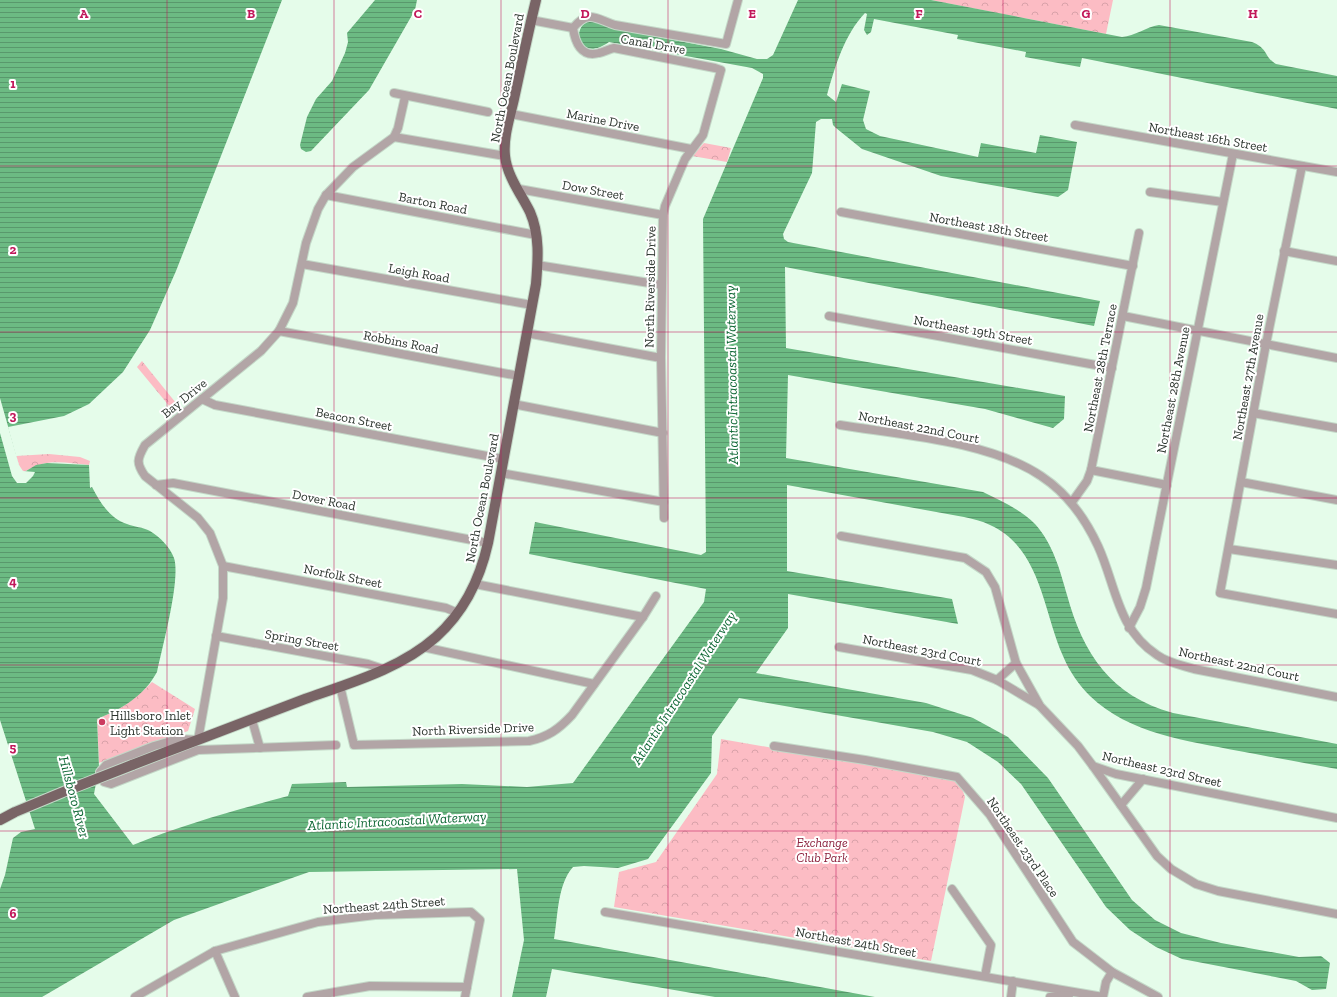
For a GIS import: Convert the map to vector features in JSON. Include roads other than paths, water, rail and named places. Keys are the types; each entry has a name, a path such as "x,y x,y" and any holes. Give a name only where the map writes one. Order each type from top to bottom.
{"main road":[{"name":"North Ocean Boulevard","path":"0,820 14,812 132,765 383,669 412,655 423,647 437,636 458,613 475,584 484,561 532,305 537,265 536,235 530,214 508,169 505,156 506,140 511,114 536,0"}],"street":[{"name":"Canal Drive","path":"721,70 614,48 599,53 590,54 581,50 575,41 572,28 579,21 589,17 600,18 615,25 726,44 738,0"},
{"path":"531,20 572,28"},
{"name":"North Riverside Drive","path":"664,518 661,358 663,215 668,199 691,149 703,135 721,70"},
{"path":"394,93 405,97 488,112"},
{"path":"405,97 398,128 394,136 505,156"},
{"name":"Marine Drive","path":"511,114 691,149"},
{"name":"Northeast 16th Street","path":"1075,125 1337,172"},
{"name":"Bay Drive","path":"198,740 223,598 223,566 210,533 198,518 145,476 139,468 138,457 145,445 261,351 279,331 293,304 310,227 326,195 353,167 394,136"},
{"name":"Northeast 28th Avenue","path":"1129,628 1140,607 1146,588 1196,331 1233,154"},
{"name":"Northeast 27th Avenue","path":"1302,166 1266,344 1220,593 1337,614"},
{"name":"Dow Street","path":"518,189 663,215"},
{"path":"1150,192 1223,202"},
{"name":"Barton Road","path":"326,195 536,235"},
{"name":"Northeast 18th Street","path":"842,212 1133,266"},
{"name":"Northeast 28th Terrace","path":"1072,502 1087,481 1092,470 1139,233"},
{"path":"1284,252 1337,261"},
{"name":"Leigh Road","path":"302,264 532,305"},
{"path":"537,265 662,286"},
{"name":"Northeast 19th Street","path":"829,316 1112,368"},
{"path":"1123,316 1337,358"},
{"name":"Robbins Road","path":"279,331 519,376"},
{"path":"526,333 661,358"},
{"name":"Beacon Street","path":"202,399 216,406 503,459"},
{"path":"513,404 663,433"},
{"path":"1253,413 1337,428"},
{"name":"Northeast 22nd Court","path":"840,425 967,446 1016,462 1042,476 1072,502 1086,522 1098,547 1119,608 1129,628 1140,642 1152,651 1172,663 1194,669 1337,697"},
{"path":"1092,470 1167,485"},
{"path":"501,473 664,502"},
{"path":"1241,482 1337,500"},
{"name":"Dover Road","path":"156,485 172,483 488,543"},
{"name":"Northeast 23rd Street","path":"841,536 965,558 986,572 995,587 1016,663 1040,706 1078,746 1093,766 1116,774 1337,818"},
{"path":"1229,549 1337,565"},
{"name":"Norfolk Street","path":"223,566 446,608 458,613"},
{"path":"475,584 643,617"},
{"name":"North Riverside Drive","path":"340,686 354,745 529,741 540,739 561,727 572,715 643,617 656,596"},
{"name":"Spring Street","path":"216,636 368,664 383,669"},
{"name":"Northeast 23rd Court","path":"839,646 958,668 998,680 1040,706"},
{"path":"423,647 594,684"},
{"path":"998,680 1016,663"},
{"path":"252,720 260,748"},
{"path":"198,740 178,739 154,746 106,765 100,769 100,776 104,782 111,784 198,750 336,745"},
{"name":"Northeast 23rd Place","path":"774,746 865,760 957,777 990,815 1073,942 1112,972 1158,997"},
{"path":"1093,766 1157,856 1171,869 1196,884 1218,891 1337,914"},
{"path":"1121,805 1143,779"},
{"path":"952,889 991,944 985,976"},
{"name":"Northeast 24th Street","path":"135,997 215,951 318,922 375,916 471,912 480,920 467,987"},
{"name":"Northeast 24th Street","path":"604,912 1103,997"},
{"path":"215,951 235,997"},
{"path":"1103,997 1106,982 1112,972"},
{"path":"1011,997 1013,981"},
{"path":"307,997 370,986 467,987 465,997"},
{"path":"1050,997 1060,995 1088,994"}],"water":[{"path":"0,0 282,0 176,271 150,330 123,372 89,404 64,416 8,427 21,474 36,465 47,463 89,465 90,488 92,487 110,514 130,525 154,533 167,546 174,558 175,581 173,597 157,672 146,688 132,701 97,719 99,767 94,794 133,845 191,824 288,796 292,784 346,782 347,787 462,784 527,787 573,783 704,602 706,589 529,554 535,522 701,555 706,552 703,219 763,78 763,74 752,68 609,42 598,48 589,48 583,45 579,33 582,26 587,22 598,21 610,28 721,49 757,59 767,59 773,55 798,0 931,0 1122,37 1159,25 1252,42 1261,47 1269,58 1276,64 1337,76 1337,109 1082,58 1080,67 1025,57 1026,52 957,39 958,35 874,19 871,32 867,35 864,30 867,14 865,13 851,31 846,41 827,95 836,102 842,84 870,91 863,120 866,129 880,136 978,157 981,143 1036,153 1040,135 1077,142 1068,190 1058,197 941,176 862,149 833,125 832,119 821,119 816,122 812,173 783,234 784,239 788,242 1100,301 1094,326 785,267 786,348 1065,396 1064,419 1053,428 985,409 788,375 786,458 983,492 1010,506 1035,524 1047,540 1059,567 1074,616 1082,636 1091,654 1116,684 1133,696 1151,705 1173,713 1337,744 1337,769 1160,734 1123,719 1106,709 1086,692 1068,667 1056,638 1038,582 1020,549 1007,535 990,525 964,517 787,485 787,571 952,599 958,624 788,594 788,628 756,673 926,703 973,718 1008,737 1048,778 1132,900 1155,920 1181,933 1221,943 1299,957 1321,956 1330,963 1326,989 1312,990 1296,981 1182,959 1156,947 1130,930 1106,907 1021,784 998,762 967,742 933,732 739,698 712,736 711,773 648,859 618,868 584,866 573,867 568,874 561,892 554,939 875,997 715,997 552,969 546,997 512,997 524,940 517,869 309,872 174,920 42,997 0,997 0,889 5,875 13,838 21,832 35,829 0,720"},
{"path":"375,0 417,0 415,10 369,90 311,151 306,152 301,149 300,145 307,117 316,99 332,81 345,53 348,42 347,33"}],"place":[{"name":"Hillsboro Inlet Light Station","path":"102,722"}],"water label":[{"name":"Atlantic Intracoastal Waterway","path":"732,375"},
{"name":"Atlantic Intracoastal Waterway","path":"684,688"},
{"name":"Hillsboro River","path":"74,797"},
{"name":"Atlantic Intracoastal Waterway","path":"397,821"}],"park label":[{"name":"Exchange Club Park","path":"822,850"}]}
